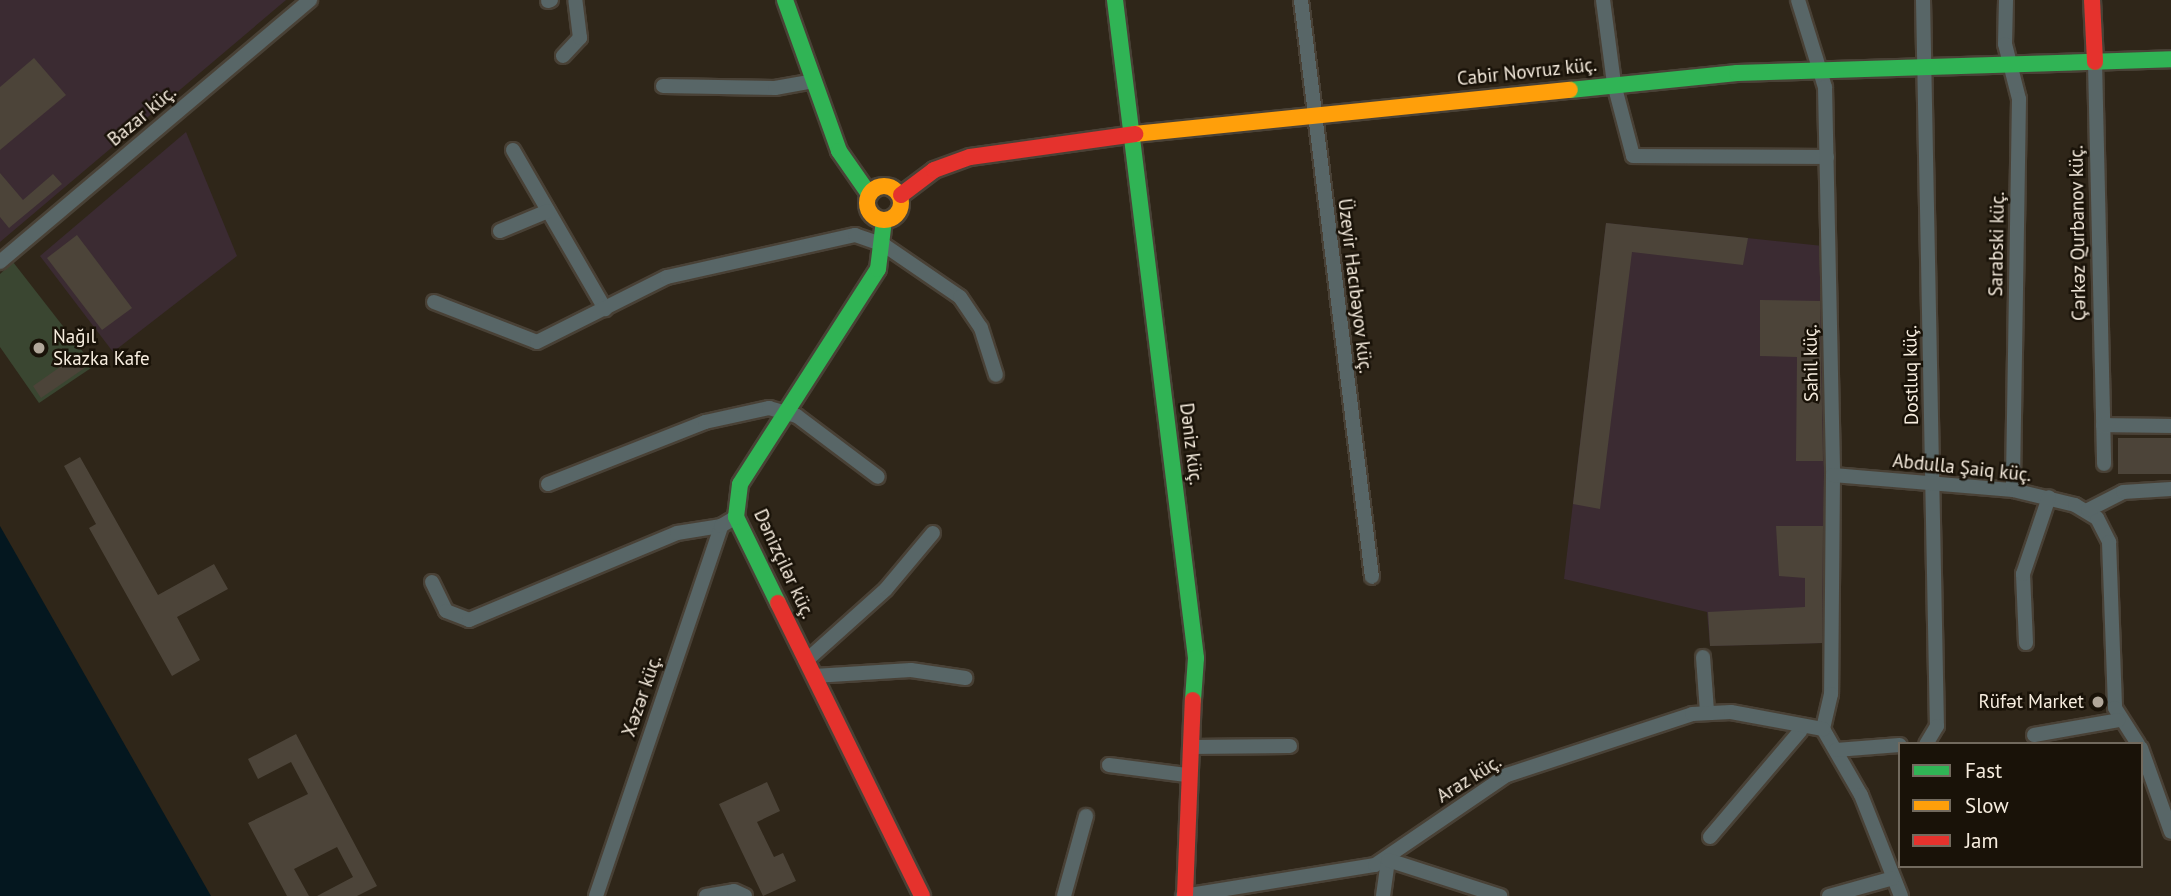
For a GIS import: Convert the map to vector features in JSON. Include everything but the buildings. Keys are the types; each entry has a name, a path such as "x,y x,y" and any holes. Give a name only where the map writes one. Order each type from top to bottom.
{"street":[{"name":"Bazar küç.","path":"0,262 310,0"},
{"path":"563,56 580,38 575,0"},
{"path":"785,0 839,151 869,194 869,212 884,220 901,209 901,195 881,185 869,194"},
{"name":"Dәniz küç.","path":"1115,0 1196,659 1191,747 1186,775 1184,895"},
{"name":"Üzeyir Hacıbəyov küç.","path":"1301,0 1372,577"},
{"path":"1603,0 1614,84 1627,149 1642,159 1827,157"},
{"name":"Sahil küç.","path":"1798,0 1823,69 1827,157 1833,475 1831,694 1823,729"},
{"name":"Dostluq küç.","path":"1923,0 1937,726 1927,742"},
{"name":"Sarabski küç.","path":"2006,0 2011,64 2018,99 2013,490"},
{"name":"Çərkəz Qurbanov küç.","path":"2092,0 2104,464"},
{"name":"Cabir Novruz küç.","path":"901,195 934,170 970,157 1131,134 1614,84 1823,69 2171,59"},
{"path":"663,86 775,88 813,81"},
{"path":"513,150 605,309"},
{"path":"500,231 548,211"},
{"name":"Dәnizçilәr küç.","path":"884,220 884,245 870,284 740,484 736,517 922,896"},
{"path":"434,302 537,342 667,277 842,236 884,245 960,297 981,328 996,375"},
{"path":"548,484 705,422 787,410 878,477"},
{"path":"2103,425 2171,426"},
{"name":"Abdulla Şaiq küç.","path":"1833,475 2013,490 2049,497 2088,510"},
{"path":"2137,742 2119,720 2109,542 2088,510 2115,494 2171,489"},
{"path":"2026,643 2023,574 2049,497"},
{"path":"432,582 446,611 469,620 677,533 721,526 736,517"},
{"name":"Xəzər küç.","path":"596,896 721,526"},
{"path":"807,660 886,589 933,533"},
{"path":"1703,657 1707,712"},
{"path":"814,676 911,670 965,678"},
{"name":"Araz küç.","path":"1184,895 1388,860 1507,775 1707,712 1749,714 1801,730 1823,729"},
{"path":"2034,735 2119,720"},
{"path":"1823,729 1836,750 1901,896"},
{"path":"1710,837 1801,730"},
{"path":"1191,747 1290,746"},
{"path":"1836,750 1898,746"},
{"path":"2143,754 2171,832"},
{"path":"1110,765 1186,775"},
{"path":"1064,896 1086,816"},
{"path":"1383,896 1388,860 1500,896"},
{"path":"1829,896 1894,878"},
{"path":"710,895 745,896"}],"shaded area":[{"path":"0,0 286,0 0,242"},
{"path":"186,132 237,256 113,352 40,256"},
{"path":"1606,223 1823,246 1825,643 1710,646 1707,612 1564,579"}],"green space":[{"path":"13,262 94,366 39,403 0,347 0,274"}],"water":[{"path":"0,526 211,896 0,896"}],"traffic: fast":[{"path":"785,0 839,151 869,194"},
{"path":"1115,0 1196,658 1193,700"},
{"path":"1570,90 1737,73 2171,59"},
{"path":"778,603 736,517 740,484 878,269 884,220"}],"traffic: slow":[{"path":"1135,134 1570,90"},
{"path":"884,186 896,191 901,203 896,215 884,220 872,215 867,203 872,191 884,186"}],"traffic: jam":[{"path":"2092,0 2095,62"},
{"path":"901,195 934,170 970,157 1135,134"},
{"path":"778,603 922,896"},
{"path":"1185,895 1193,700"}],"place":[{"name":"Nağıl Skazka Kafe","path":"39,348"},
{"name":"Rüfət Market","path":"2098,702"}]}
